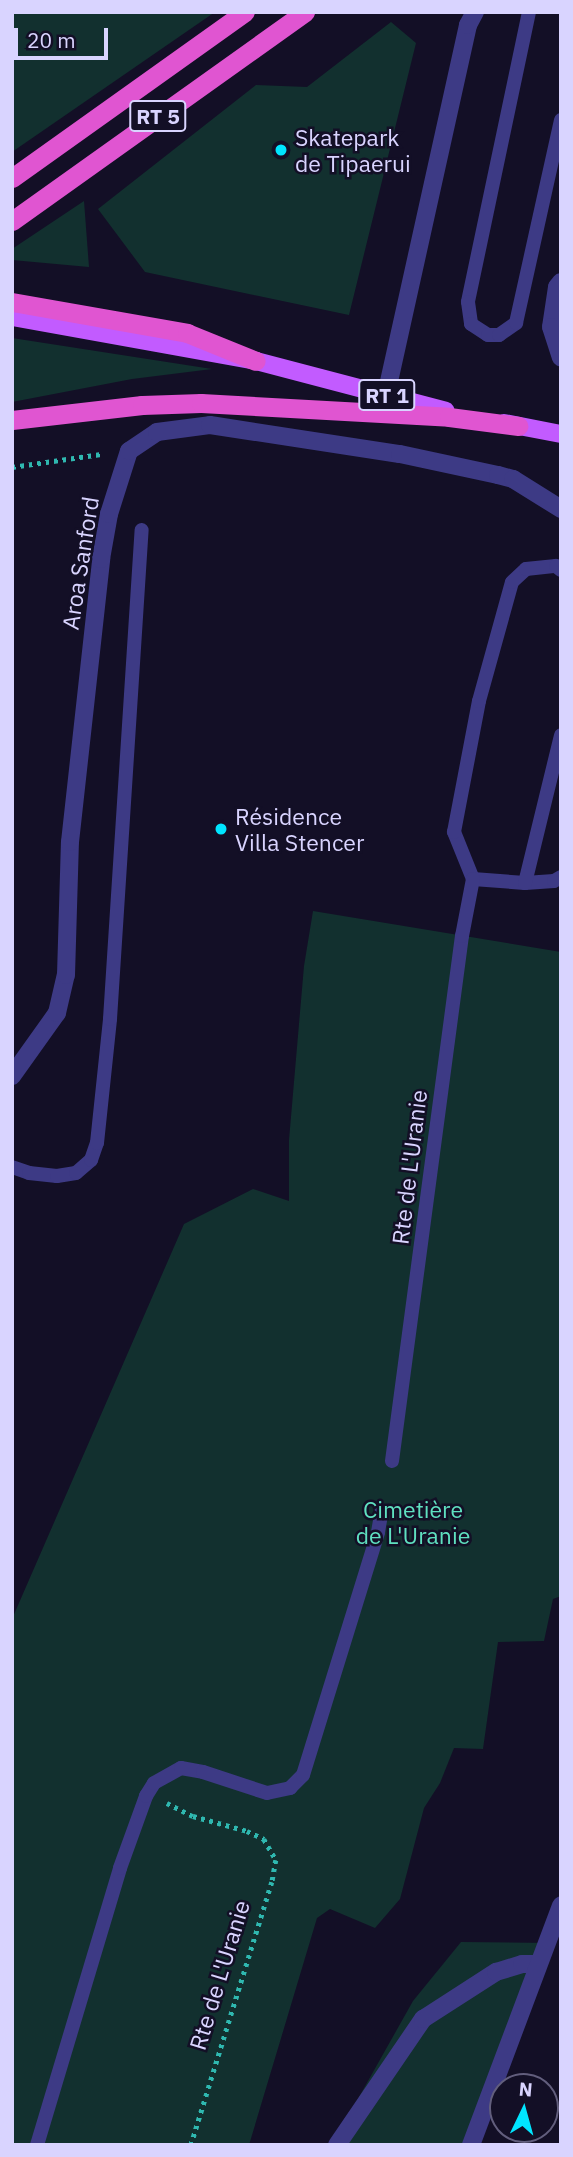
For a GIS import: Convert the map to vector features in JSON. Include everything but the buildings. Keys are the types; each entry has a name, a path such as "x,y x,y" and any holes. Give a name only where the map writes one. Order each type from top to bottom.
{"highway":[{"name":"RT 5","path":"12,178 245,12"},
{"name":"RT 5","path":"12,221 305,12"},
{"path":"12,302 187,333 256,362"},
{"path":"12,420 142,405 201,403 449,417 518,426"}],"main road":[{"name":"RT 1","path":"12,317 256,362 386,395 561,434"}],"street":[{"path":"386,395 468,25 475,12"},
{"path":"561,282 557,287 551,327 561,357"},
{"path":"129,451 157,432 210,425 400,454 498,475 513,479 561,509"},
{"name":"Aroa Sanford","path":"12,1076 57,1013 66,975 71,842 101,559 109,514 129,451"},
{"path":"471,2145 561,1905"},
{"path":"337,2145 423,2019 496,1972 522,1964 537,1964"}],"lane":[{"path":"529,12 468,302 471,324 488,335 499,335 516,323 561,120"},
{"path":"12,1167 30,1173 57,1176 76,1173 91,1160 97,1143 110,1019 142,530"},
{"path":"561,570 556,566 526,569 512,582 479,701 454,832 473,879 525,883 554,881 561,877"},
{"path":"525,883 561,735"},
{"name":"Rte de L'Uranie","path":"392,1461 462,936 473,879"},
{"path":"37,2145 120,1868 146,1796 154,1783 181,1768 203,1772 267,1793 290,1788 303,1775 378,1532 382,1510"}],"path":[{"path":"12,467 129,451"},
{"name":"Rte de L'Uranie","path":"154,1783 167,1802 194,1816 247,1831 264,1839 271,1847 276,1860 191,2145"}],"green space":[{"path":"12,12 215,12 12,152"},
{"name":"Skatepark de Tipaerui","path":"391,22 416,43 349,315 145,272 98,209 256,85 307,87"},
{"path":"84,201 89,267 12,260 12,249"},
{"path":"12,338 212,369 132,379 12,402"},
{"name":"Cimetière de L'Uranie","path":"313,911 561,952 561,1596 553,1599 544,1641 498,1642 483,1749 454,1748 440,1783 424,1808 400,1899 375,1928 330,1909 317,1918 249,2145 12,2145 12,1619 184,1224 253,1189 289,1201 289,1140 304,966"},
{"path":"461,1942 549,1943 498,2073 489,2073 489,2094 469,2145 332,2145 413,2001"}],"place":[{"name":"Skatepark de Tipaerui","path":"281,150"},
{"name":"Résidence Villa Stencer","path":"221,829"}]}
